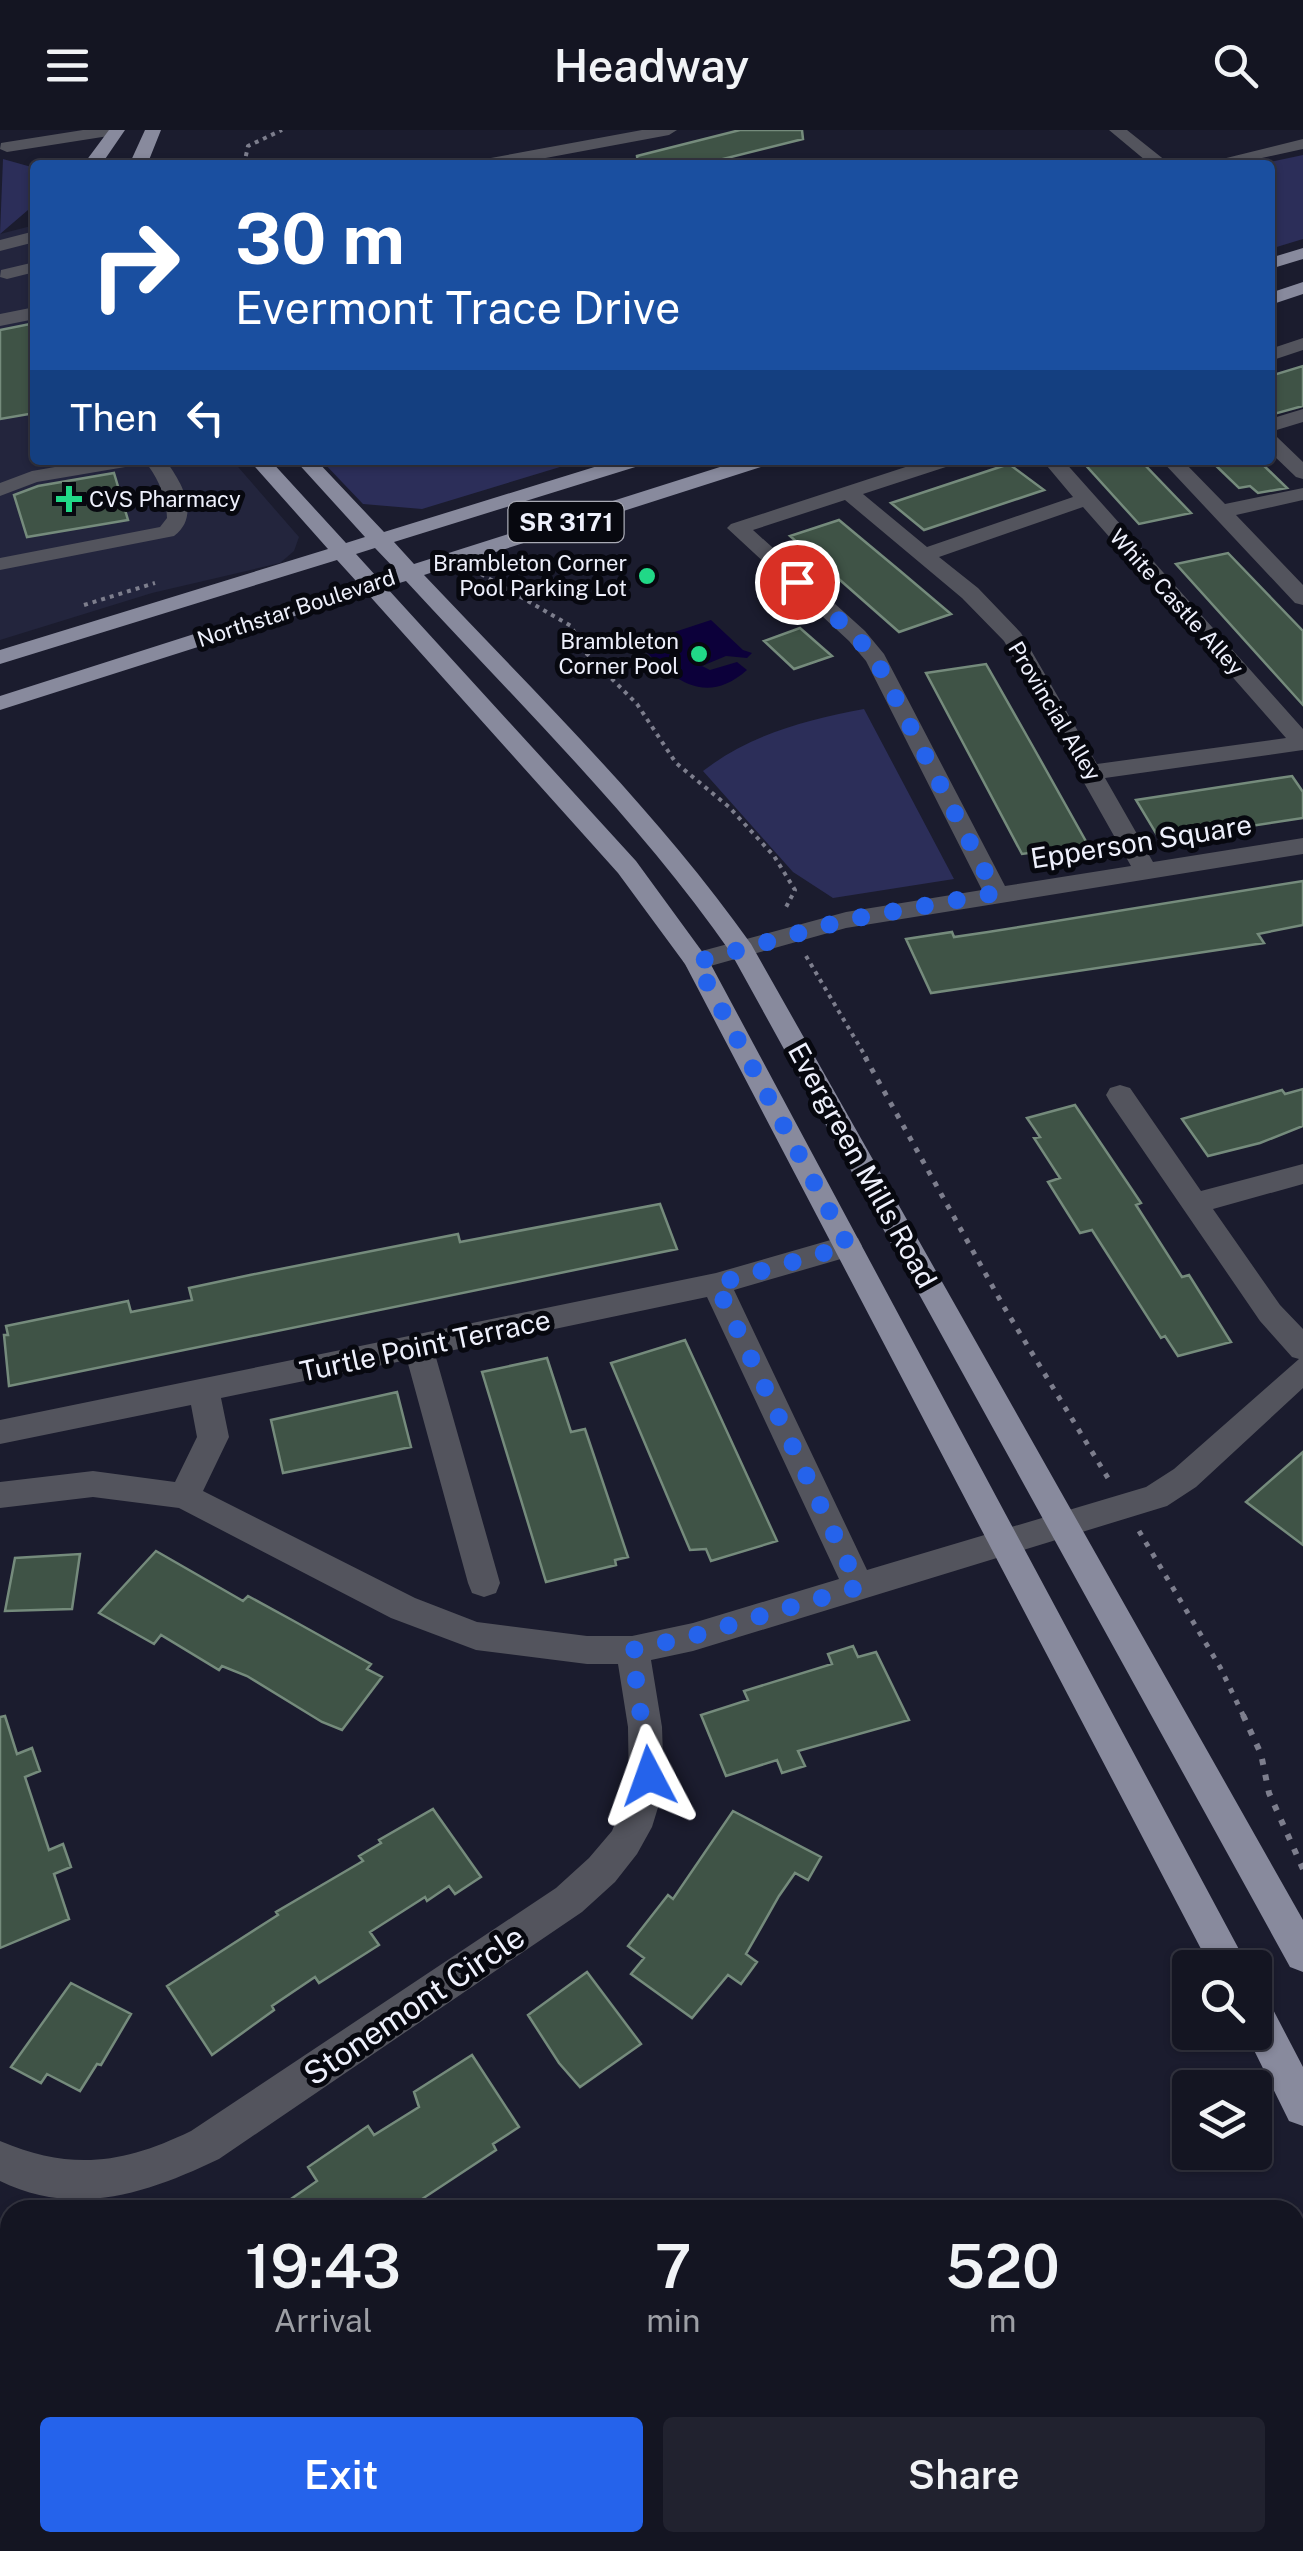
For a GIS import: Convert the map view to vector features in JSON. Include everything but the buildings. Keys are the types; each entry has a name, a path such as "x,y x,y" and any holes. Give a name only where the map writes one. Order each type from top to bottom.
{"main road":[{"path":"100,160 116,130"},
{"path":"140,160 153,130"},
{"path":"1275,262 1303,253"},
{"path":"1275,297 1303,288"},
{"name":"Evergreen Mills Road","path":"262,465 627,866 696,962 1222,1950"},
{"name":"Evergreen Mills Road","path":"310,465 651,831 695,883 742,950 1303,1955"},
{"name":"Northstar Boulevard","path":"0,657 622,465"},
{"name":"Northstar Boulevard","path":"0,702 747,465"},
{"path":"1272,2047 1303,2107"}],"street":[{"path":"3,149 38,130"},
{"path":"3,149 116,130"},
{"path":"507,160 668,130"},
{"path":"1117,130 1156,160"},
{"path":"1229,160 1303,144"},
{"path":"0,246 30,237"},
{"path":"7,274 30,268"},
{"path":"0,320 30,315"},
{"path":"1275,353 1303,344"},
{"path":"1275,424 1303,415"},
{"path":"1275,446 1303,472"},
{"path":"0,490 32,477 103,465"},
{"path":"0,537 4,563 168,532 176,526 178,511 159,465"},
{"path":"933,465 738,528 856,636 876,660 996,893"},
{"name":"White Castle Alley","path":"1056,465 1303,743"},
{"path":"1175,465 1303,598"},
{"name":"Provincial Alley","path":"849,493 970,593 1013,638 1146,870"},
{"path":"1220,511 1303,494"},
{"path":"924,555 1086,499"},
{"path":"1092,772 1303,743"},
{"name":"Epperson Square","path":"696,962 846,920 1303,846"},
{"path":"1120,1095 1270,1312 1303,1348"},
{"path":"1195,1202 1303,1174"},
{"name":"Turtle Point Terrace","path":"0,1432 716,1284 848,1246"},
{"path":"716,1284 859,1587"},
{"path":"418,1346 484,1582"},
{"path":"0,1495 93,1484 184,1496 432,1621 476,1636 526,1644 632,1650 693,1636 1156,1497 1185,1478 1303,1370"},
{"path":"184,1496 213,1437 204,1391"},
{"name":"Stonemont Circle","path":"0,2161 51,2181 130,2176 164,2166 205,2145 569,1900 624,1849 640,1815 649,1776 632,1650"}],"path":[{"path":"245,160 248,146 282,130"},
{"path":"476,572 571,626 585,652 637,704 676,763 714,792 774,856 795,890 778,920 820,975 1004,1307 1220,1667 1260,1754 1269,1793 1303,1869"}],"shaded area":[{"path":"1303,155 1303,239 1275,247 1275,161"},
{"path":"3,159 30,167 30,208 0,234"},
{"path":"30,226 30,465 236,465 299,537 294,551 280,563 152,593 0,640 0,234"},
{"path":"326,465 567,465 422,509 363,504"},
{"name":"Brambleton Corner Pool","path":"711,620 743,650 752,653 747,658 726,656 702,666 710,670 737,662 747,670 716,687 688,684 675,677 638,644"},
{"path":"864,709 954,879 833,898 793,872 703,771 740,747 780,730"}],"place":[{"name":"CVS Pharmacy","path":"69,499"},
{"name":"Brambleton Corner Pool Parking Lot","path":"647,576"},
{"name":"Brambleton Corner Pool","path":"699,654"}],"route":[{"path":"649,1776 646,1730 632,1650 859,1587 716,1284 848,1246 696,962 846,920 996,893 876,660 856,636 797,582"}]}
